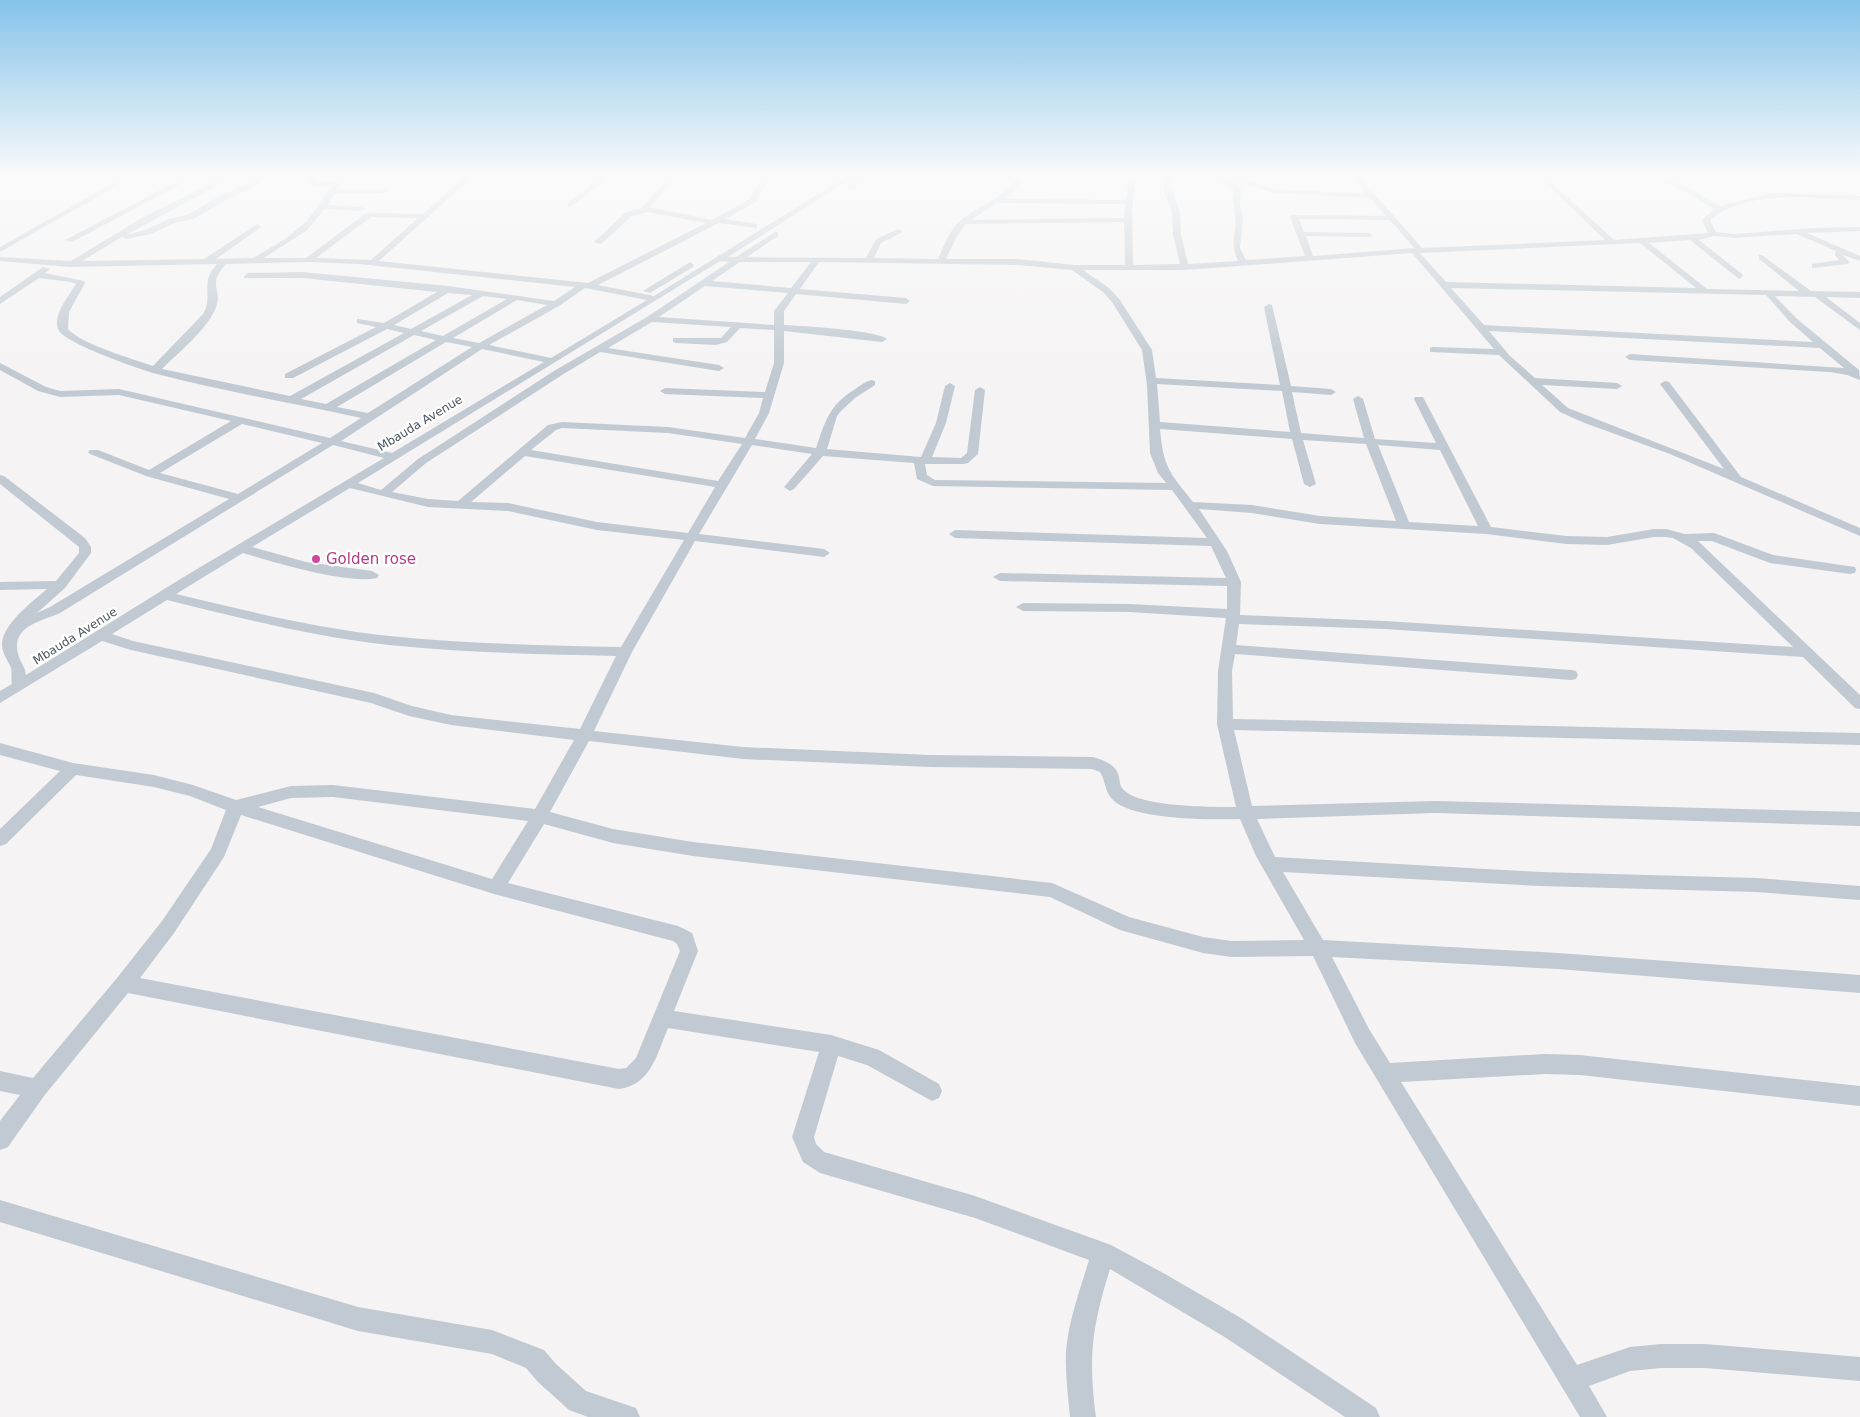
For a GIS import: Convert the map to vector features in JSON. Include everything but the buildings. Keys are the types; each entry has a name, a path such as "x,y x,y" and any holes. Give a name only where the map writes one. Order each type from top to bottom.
{"street":[{"path":"0,250 18,240"},
{"path":"71,264 113,240"},
{"path":"206,262 237,240"},
{"path":"256,261 285,240"},
{"path":"308,260 335,240"},
{"path":"373,262 398,240"},
{"path":"15,628 55,610 240,498 479,347 587,286 681,240"},
{"name":"Mbauda Avenue","path":"0,698 392,456 750,240"},
{"path":"383,494 422,461 455,439 598,349 650,319 768,240"},
{"path":"869,260 877,240"},
{"path":"941,261 950,240"},
{"path":"1129,240 1130,267"},
{"path":"1178,240 1185,267"},
{"path":"1237,240 1236,248 1243,263"},
{"path":"1304,240 1310,258"},
{"path":"1408,240 1502,352 1572,415 1659,446 1860,532"},
{"path":"720,259 1018,262 1074,268 1185,267 1392,252 1418,253 1657,240"},
{"path":"1695,240 1738,276"},
{"path":"1815,240 1860,259"},
{"path":"1642,241 1706,292"},
{"path":"1815,266 1845,262 1839,255 1840,251"},
{"path":"1762,257 1860,327"},
{"path":"0,259 53,264 308,260 373,262 587,286 653,298"},
{"path":"156,370 196,328 211,309 213,301 210,285 213,273 224,261"},
{"path":"496,888 520,851 584,736 625,652 764,413 780,363 779,311 816,261"},
{"path":"640,295 695,262"},
{"path":"0,301 53,264"},
{"path":"1074,268 1106,290 1124,311 1148,350 1152,381 1156,453 1164,473 1189,504 1215,542 1234,582 1233,617 1226,672 1225,724 1245,811 1271,864 1318,948 1362,1036 1594,1417"},
{"path":"39,275 81,283 64,312 62,320 63,329 68,335 96,348 156,370 370,417"},
{"path":"248,276 303,275 516,296 556,304"},
{"path":"704,283 906,301"},
{"path":"1445,285 1860,295"},
{"path":"289,376 448,290"},
{"path":"293,399 482,293"},
{"path":"1630,357 1830,369 1850,372 1860,377 1788,316 1769,294"},
{"path":"327,408 516,296"},
{"path":"1269,306 1296,434 1310,484"},
{"path":"650,319 828,331 882,339"},
{"path":"360,321 551,361"},
{"path":"676,340 716,342 724,340 737,326"},
{"path":"1481,328 1821,344"},
{"path":"598,349 719,368"},
{"path":"1433,350 1502,352"},
{"path":"0,366 42,389 60,394 119,392 392,456"},
{"path":"1152,381 1230,384 1331,392"},
{"path":"1532,381 1617,386"},
{"path":"790,487 820,452 832,416 837,409 851,396 871,383"},
{"path":"1665,384 1738,480"},
{"path":"950,386 939,429 922,460 921,476 933,483 1175,487"},
{"path":"460,505 552,427 562,424 668,430 820,452 959,461 970,457 980,390"},
{"path":"665,391 769,395"},
{"path":"1358,399 1371,442 1404,525"},
{"path":"1419,399 1486,530"},
{"path":"150,474 241,420"},
{"path":"1154,425 1296,434 1443,447"},
{"path":"94,452 150,474 240,498"},
{"path":"521,452 721,485"},
{"path":"0,478 81,541 85,547 85,553 60,585 15,628 10,638 9,646 12,659 18,666 19,686"},
{"path":"347,484 383,494 428,503 508,507 584,524 824,553"},
{"path":"1189,504 1252,509 1320,520 1486,530 1589,541 1607,541 1654,533 1677,535 1695,544 1860,704"},
{"path":"954,534 1215,542"},
{"path":"1686,538 1714,537 1770,559 1850,570"},
{"path":"242,548 290,564 337,573 372,575"},
{"path":"1000,577 1234,582"},
{"path":"0,586 60,585"},
{"path":"165,595 239,614 319,631 358,637 493,647 625,652"},
{"path":"1023,607 1129,608 1233,617 1385,625 1808,653"},
{"path":"102,636 141,647 374,698 409,711 451,720 743,753 930,761 1093,763 1106,768 1110,773 1113,789 1120,797 1130,802 1155,808 1203,814 1245,811 1426,807 1860,819"},
{"path":"1229,649 1571,675"},
{"path":"1225,724 1860,739"},
{"path":"0,748 73,769 154,781 192,790 236,807 496,888 678,934 688,944 688,958 643,1064 635,1074 619,1079 124,984"},
{"path":"0,838 73,769"},
{"path":"236,807 292,792 326,791 410,799 539,816 613,836 693,849 1052,890 1089,909 1126,924 1203,945 1261,950 1318,948 1558,961 1860,984"},
{"path":"0,1139 37,1089 124,984 168,927 218,852 236,807"},
{"path":"1271,864 1540,879 1756,885 1860,893"},
{"path":"661,1018 831,1044 872,1057 932,1091"},
{"path":"831,1044 804,1128 804,1146 813,1158 820,1162 975,1206 1103,1253 1157,1282 1232,1327 1368,1417"},
{"path":"1385,1073 1545,1064 1580,1065 1860,1096"},
{"path":"0,1081 37,1089"},
{"path":"0,1211 358,1319 492,1342 535,1359 547,1373 578,1401 627,1417"},
{"path":"1083,1417 1079,1380 1079,1340 1103,1253"},
{"path":"1571,1380 1630,1359 1661,1356 1705,1356 1860,1369"}],"place":[{"name":"Golden rose","path":"316,559"}]}
